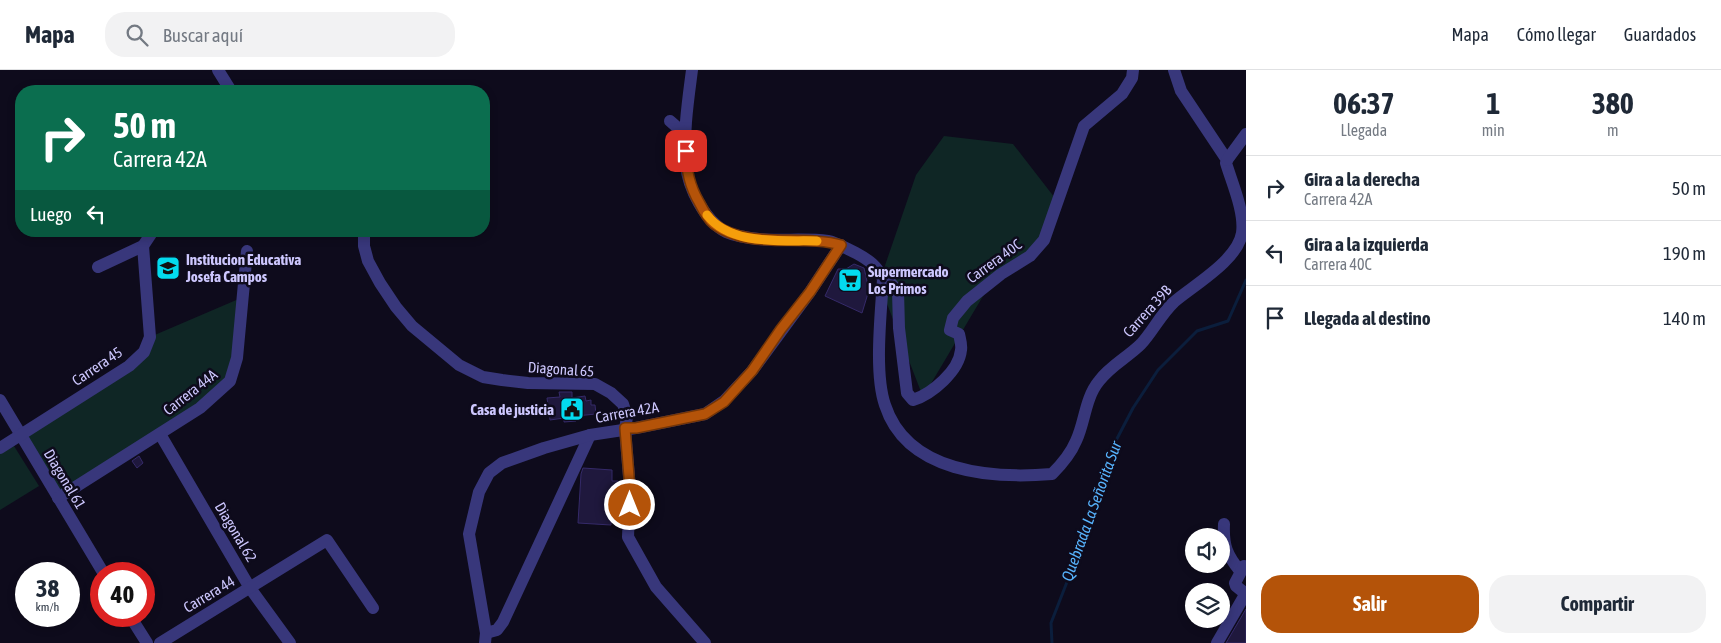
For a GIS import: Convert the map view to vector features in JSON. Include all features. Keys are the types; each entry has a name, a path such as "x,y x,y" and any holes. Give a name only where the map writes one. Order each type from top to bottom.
{"street":[{"path":"218,70 225,85"},
{"name":"Carrera 40C","path":"692,70 686,112 686,167 695,196 713,223 727,232 758,239 828,241 841,245 868,260 878,268 883,279 894,284 898,291 899,328 907,394 914,400 923,397 942,382 957,364 962,349 960,334 950,330 953,318 960,309 967,301 1001,274 1030,256 1044,240 1084,126 1122,94 1132,78 1134,70"},
{"path":"1174,70 1181,91 1227,160 1246,134"},
{"path":"670,121 686,135"},
{"name":"Carrera 39B","path":"883,279 880,374 884,404 893,422 908,444 945,464 996,476 1052,474 1063,462 1076,442 1090,395 1104,374 1142,343 1173,304 1218,267 1237,245 1242,234 1242,222 1226,163 1227,160"},
{"path":"98,267 143,246 149,237"},
{"name":"Diagonal 65","path":"364,237 368,261 396,307 412,326 459,365 484,377 502,380 528,383 595,384 623,404 627,417 625,428 630,489 628,537 656,587 705,643"},
{"name":"Carrera 42A","path":"485,638 469,534 479,492 489,474 502,463 544,448 590,435 705,414 724,402 752,371 810,292 841,245"},
{"name":"Carrera 45","path":"0,448 129,366 144,352 150,337 143,246"},
{"name":"Carrera 44A","path":"58,498 200,408 230,381 238,358 241,298 247,251"},
{"name":"Diagonal 61","path":"0,400 97,562"},
{"name":"Diagonal 62","path":"160,434 250,588 290,643"},
{"path":"485,638 497,630 503,622 590,435"},
{"path":"1217,643 1246,594 1234,583 1243,568 1229,557 1223,539 1224,524"},
{"name":"Carrera 44","path":"160,643 327,540 373,608"},
{"path":"137,627 147,643"}],"green space":[{"path":"944,136 1013,144 1058,202 1030,256 992,281 923,397 879,283 916,175"},
{"path":"241,298 230,381 58,498 20,436 129,366 150,337"},
{"path":"14,446 39,486 0,510 0,454"}],"building":[{"name":"Supermercado Los Primos","path":"854,264 864,268 869,290 862,313 825,296 838,269 846,269"},
{"name":"Casa de justicia","path":"559,392 572,392 572,398 585,396 586,401 591,400 591,405 595,405 596,414 576,416 576,421 564,422 564,418 550,420 547,398 560,397"},
{"path":"139,456 143,463 137,468 132,461"},
{"path":"583,468 612,470 612,481 618,481 616,516 611,515 611,525 578,523"},
{"path":"1246,609 1246,643 1226,643"}],"waterway":[{"name":"Quebrada La Señorita Sur","path":"1052,643 1051,623 1067,582 1092,502 1110,452 1133,408 1158,370 1197,331 1228,321 1246,280"}],"slow traffic":[{"path":"707,215 713,223 727,232 742,236 758,239 817,241"}],"place":[{"name":"Institucion Educativa Josefa Campos","path":"168,268"},
{"name":"Supermercado Los Primos","path":"850,280"},
{"name":"Casa de justicia","path":"572,409"}],"route":[{"path":"630,505 625,428 636,428 705,414 724,402 752,371 810,292 841,245 828,241 758,239 727,232 713,223 695,196 686,167 686,151"}]}
